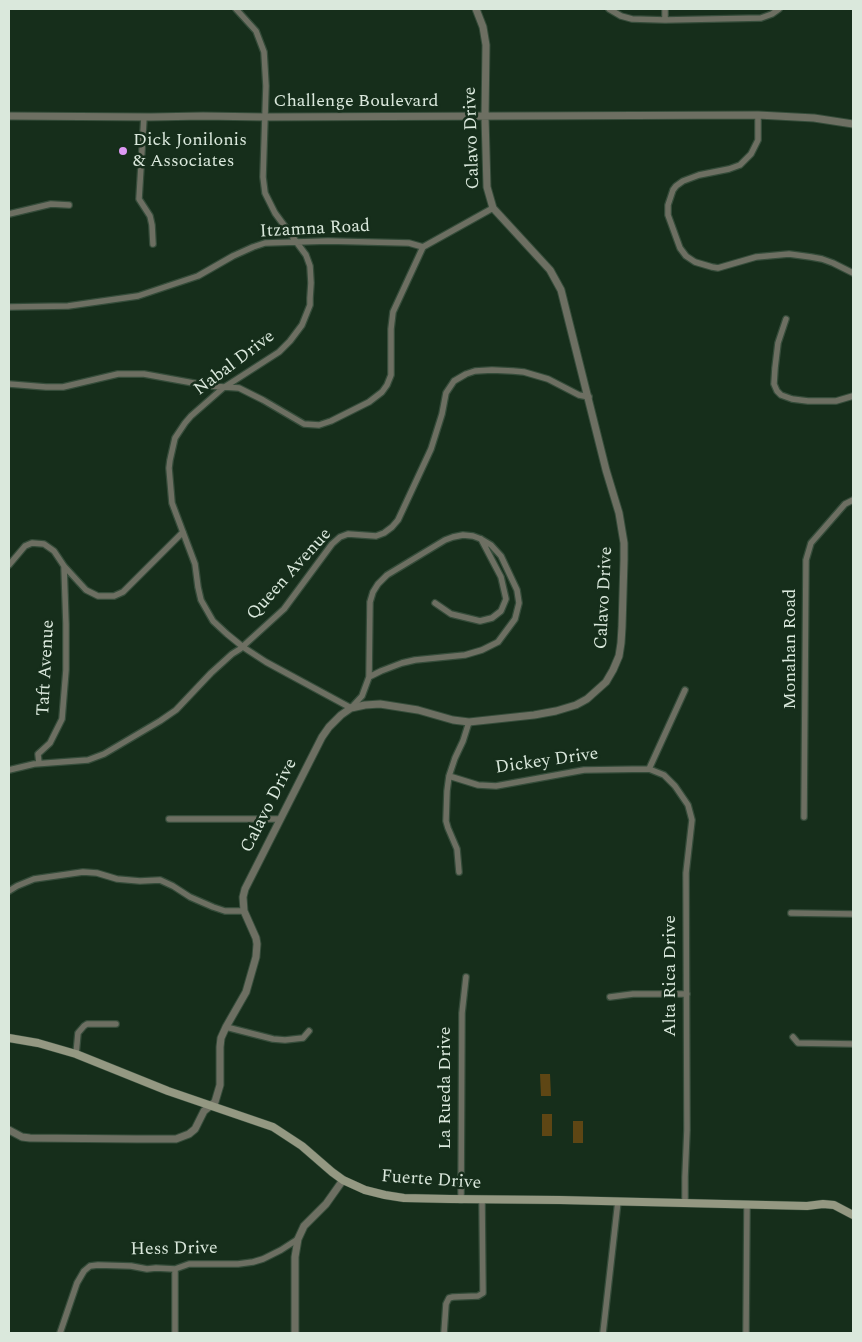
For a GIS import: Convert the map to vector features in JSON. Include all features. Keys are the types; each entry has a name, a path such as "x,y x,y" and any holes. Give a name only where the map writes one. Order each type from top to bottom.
{"main road":[{"name":"Fuerte Drive","path":"9,1038 38,1043 76,1054 168,1091 250,1118 279,1130 302,1146 343,1180 364,1190 385,1195 404,1198 461,1200 618,1201 807,1206 823,1204 834,1206 853,1215"}],"street":[{"name":"Nabal Drive","path":"236,9 256,31 264,52 266,86 263,178 266,193 275,213 306,255 310,266 310,305 302,325 279,352 223,388 185,423 173,445 170,460 172,503 195,564 201,600 213,621 226,634 266,662 351,708"},
{"name":"Calavo Drive","path":"9,1130 22,1137 56,1139 176,1138 189,1134 195,1129 204,1112 215,1102 220,1085 221,1038 246,992 256,957 256,938 244,911 243,897 245,889 322,737 341,715 351,708 387,704 469,722 556,711 576,705 587,699 606,682 619,656 622,627 624,543 619,513 606,470 561,290 550,270 493,208 487,187 485,117 486,44 483,27 476,9"},
{"path":"609,9 626,18 664,20 761,18 779,9"},
{"path":"664,20 665,9"},
{"name":"Challenge Boulevard","path":"9,116 485,117 758,115 814,118 853,124"},
{"path":"758,115 758,140 751,154 740,165 729,170 699,175 683,181 673,190 669,200 668,216 680,248 686,256 695,262 712,268 756,257 790,254 822,259 853,273"},
{"path":"144,117 138,199 150,216 152,244"},
{"path":"9,214 51,204 69,205"},
{"path":"9,384 63,387 118,374 144,374 223,388 234,387 252,394 298,422 319,425 331,421 376,397 384,390 391,375 393,312 423,247 493,208"},
{"name":"Itzamna Road","path":"9,307 68,306 138,296 198,276 232,256 265,244 328,241 409,243 423,247"},
{"path":"786,319 778,343 774,384 777,392 792,399 808,401 836,401 853,396"},
{"name":"Queen Avenue","path":"9,770 39,763 88,760 104,754 131,739 176,710 212,672 243,647 284,609 332,544 340,537 348,534 376,536 396,524 431,449 442,414 446,393 454,380 475,371 518,371 548,379 579,396 588,396"},
{"name":"Monahan Road","path":"804,817 806,560 811,543 845,504 853,500"},
{"path":"9,565 21,549 28,544 36,542 44,544 51,548 83,588 90,593 103,597 114,596 123,592 183,532"},
{"path":"351,708 362,696 369,677 370,602 378,584 387,575 453,537 473,536 491,545 501,556 517,590 519,604 513,624 498,642 466,655 402,663 369,677"},
{"path":"435,603 451,614 480,621 492,618 501,610 506,599 501,577 481,539"},
{"name":"Taft Avenue","path":"39,763 38,754 50,743 62,719 66,670 64,566"},
{"path":"649,769 685,690"},
{"path":"459,872 457,849 446,821 447,791 449,776 469,722"},
{"name":"Dickey Drive","path":"449,776 478,785 496,786 584,770 649,769"},
{"name":"Alta Rica Drive","path":"649,769 664,775 675,786 688,805 692,815 686,874 687,1130 685,1203"},
{"path":"169,819 280,819"},
{"path":"9,891 34,880 83,872 97,873 125,880 160,880 190,897 213,907 225,911 244,911"},
{"path":"791,913 853,914"},
{"name":"La Rueda Drive","path":"461,1200 462,1013 466,977"},
{"path":"610,997 633,994 687,994"},
{"path":"76,1054 78,1033 84,1026 87,1024 116,1024"},
{"path":"226,1026 272,1039 285,1040 303,1038 309,1031"},
{"path":"793,1037 798,1043 853,1044"},
{"path":"295,1333 295,1257 298,1239 304,1226 326,1204 343,1180"},
{"path":"444,1333 446,1304 449,1298 453,1296 478,1296 483,1293 482,1200"},
{"path":"603,1333 618,1201"},
{"path":"746,1333 747,1204"},
{"name":"Hess Drive","path":"60,1333 77,1283 84,1271 90,1266 175,1269 189,1264 238,1264 254,1262 282,1250 298,1239"},
{"path":"175,1269 175,1333"}],"shaded area":[{"path":"540,1074 550,1074 551,1096 541,1096"},
{"path":"542,1114 552,1114 552,1136 542,1136"},
{"path":"573,1121 583,1121 583,1143 573,1143"}],"place":[{"name":"Dick Jonilonis & Associates","path":"123,151"}]}
